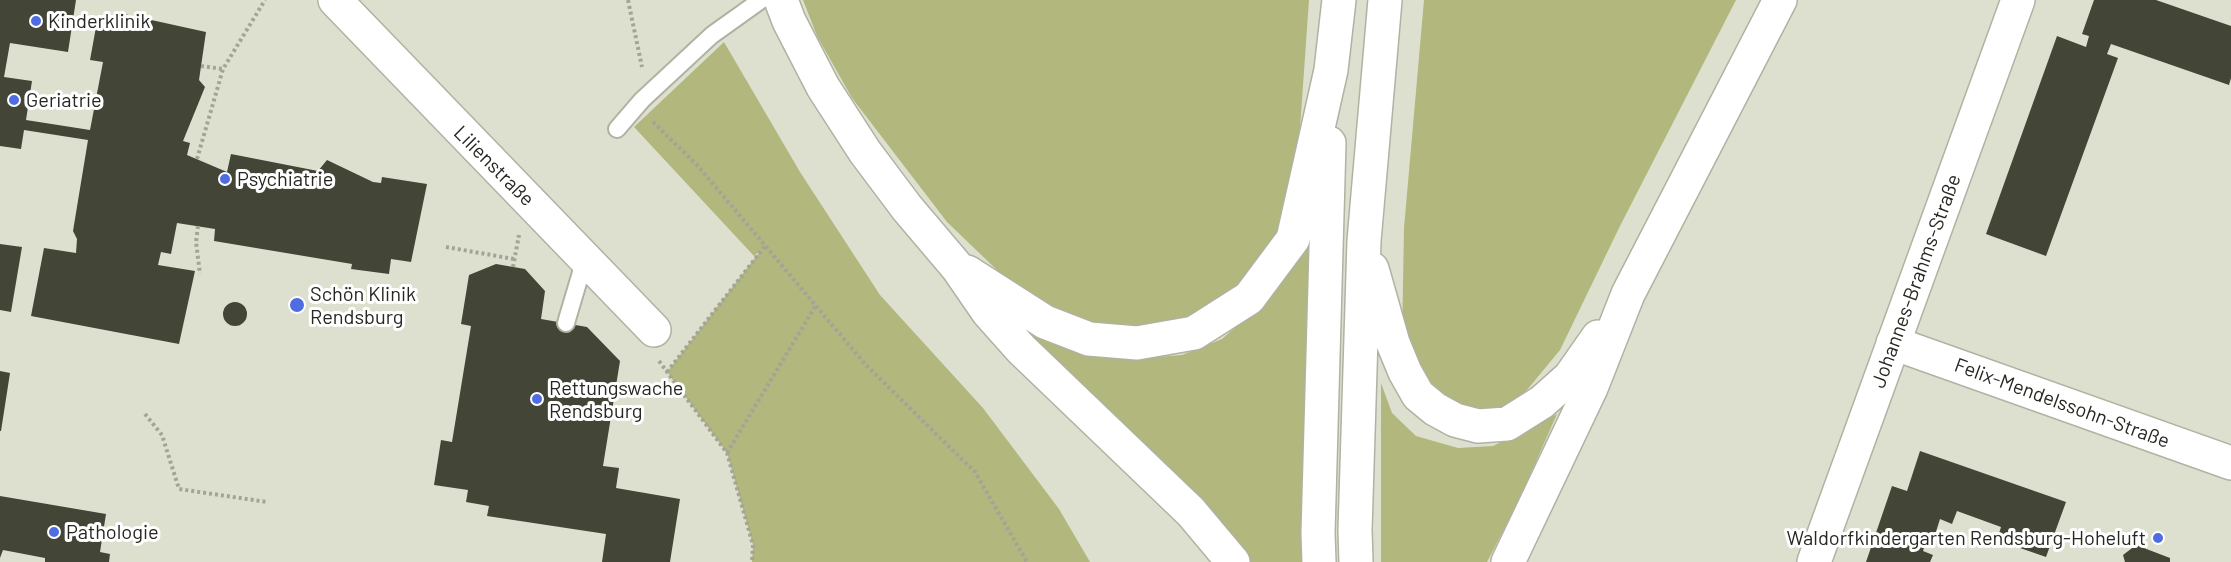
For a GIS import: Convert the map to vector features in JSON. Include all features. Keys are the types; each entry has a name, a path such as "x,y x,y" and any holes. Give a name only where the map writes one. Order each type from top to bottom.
{"main road":[{"name":"Lilienstraße","path":"335,0 460,132 654,330"},
{"path":"781,0 789,21 823,87 865,152 957,267 988,312 1021,348 1191,512 1233,562"},
{"path":"1319,562 1331,70 1339,0"},
{"path":"1356,562 1364,241 1385,0"},
{"path":"1508,562 1592,388 1628,294 1780,0"},
{"name":"Johannes-Brahms-Straße","path":"1814,562 2018,0"},
{"path":"957,267 1045,322 1089,339 1137,343 1194,333 1249,298 1293,239 1331,70"},
{"path":"1364,241 1393,344 1418,395 1435,409 1455,420 1478,426 1507,424 1542,402 1570,377 1628,294"},
{"name":"Felix-Mendelssohn-Straße","path":"1893,343 2231,464"}],"lane":[{"path":"617,129 642,100 712,36 761,0"},
{"path":"566,323 585,259"}],"path":[{"path":"197,159 223,69 265,0"},
{"path":"628,0 644,78 642,100 654,124 698,166 865,364 975,471 1028,562"},
{"path":"201,66 223,69"},
{"path":"198,226 196,242 200,274"},
{"path":"667,372 765,246"},
{"path":"446,247 514,259"},
{"path":"727,453 816,305"},
{"path":"654,330 657,359 727,453 753,545 752,562"},
{"path":"145,414 162,435 179,489 267,502"}],"green space":[{"path":"803,0 1309,0 1298,157 1286,211 1270,250 1241,288 1208,313 1171,325 1109,328 1062,317 1033,299 998,271 947,222 852,98 817,36"},
{"path":"1424,0 1736,0 1620,226 1560,350 1527,390 1508,405 1490,412 1465,411 1432,396 1402,339 1404,228"},
{"path":"724,42 800,172 880,295 983,408 1059,509 1090,562 752,562 753,545 727,453 667,372 761,250 754,256 634,127"},
{"path":"1311,221 1305,409 1308,562 1249,562 1220,526 1026,342 1032,333 1050,343 1095,354 1129,359 1182,355 1222,339 1258,307"},
{"path":"1381,383 1392,413 1416,436 1458,448 1493,446 1557,414 1519,500 1487,562 1381,562"}],"building":[{"name":"Psychiatrie","path":"0,0 76,0 68,52 10,43 4,77 32,81 26,120 90,130 103,62 90,60 96,27 121,31 124,14 206,32 199,80 205,87 183,141 190,143 187,155 227,172 231,154 318,171 327,160 373,182 381,183 382,177 427,184 411,262 391,259 389,274 351,269 352,264 214,241 215,229 177,223 171,254 161,252 158,265 195,271 179,344 31,316 44,248 76,253 77,239 73,231 88,140 24,130 21,149 0,146"},
{"path":"2094,0 2156,0 2231,26 2231,78 2229,85 2111,44 2107,54 2118,58 2046,256 1986,234 2057,36 2086,47 2089,36 2082,34"},
{"path":"0,244 22,247 11,312 0,310"},
{"name":"Rettungswache Rendsburg","path":"496,264 525,269 545,291 541,319 587,327 620,361 603,466 619,468 616,488 680,499 670,562 602,562 606,534 487,516 489,506 466,502 468,490 434,485 441,440 452,442 471,326 461,324 469,275"},
{"path":"235,302 244,305 247,314 244,323 235,326 226,323 223,314 226,305"},
{"path":"0,371 10,373 1,431 0,431"},
{"path":"1920,451 2066,502 2046,557 1997,540 2001,527 1957,511 1952,524 1940,519 1934,538 1928,535 1923,551 1933,555 1930,562 1866,562 1892,486 1907,491"},
{"name":"Pathologie","path":"0,496 106,514 100,552 110,554 109,562 45,562 45,558 3,550 0,558"},
{"path":"2136,545 2170,558 2170,562 2125,562 2123,555"}],"place":[{"name":"Kinderklinik","path":"36,21"},
{"name":"Geriatrie","path":"14,100"},
{"name":"Psychiatrie","path":"225,179"},
{"name":"Schön Klinik Rendsburg","path":"297,305"},
{"name":"Rettungswache Rendsburg","path":"537,399"},
{"name":"Pathologie","path":"54,532"},
{"name":"Waldorfkindergarten Rendsburg-Hoheluft","path":"2158,538"}]}
